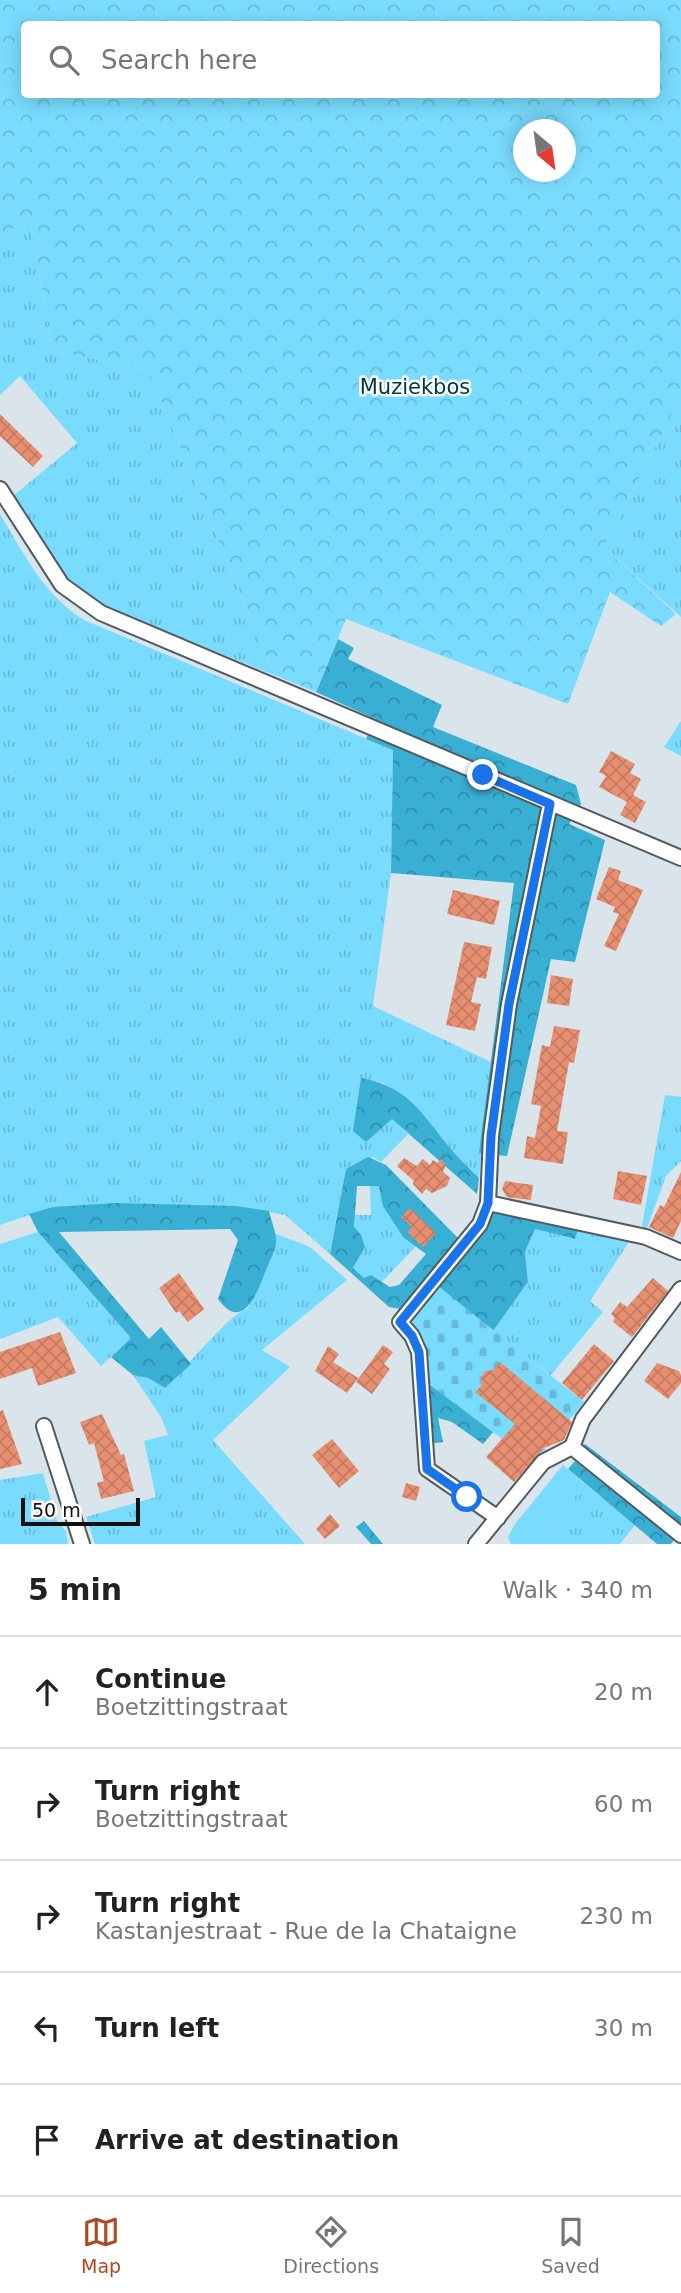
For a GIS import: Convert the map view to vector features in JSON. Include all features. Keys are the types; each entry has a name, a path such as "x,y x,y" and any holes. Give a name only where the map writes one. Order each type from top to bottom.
{"street":[{"path":"0,489 62,585 101,613 681,858"},
{"path":"498,1518 427,1469 419,1352 412,1336 400,1322 480,1224 488,1203 491,1136 509,1004 550,804"},
{"path":"488,1203 646,1237 681,1252"},
{"path":"476,1544 543,1462 572,1447 583,1419 681,1289"},
{"path":"44,1426 82,1544"},
{"path":"572,1447 681,1535"}],"green space":[{"name":"Muziekbos","path":"0,0 681,0 681,396 604,547 676,614 661,626 610,592 568,704 346,619 316,692 274,675 149,371 52,350 29,213 0,241"},
{"path":"29,213 52,350 149,371 274,675 107,608 90,597 62,573 52,560 13,496 77,443 20,376 0,395 0,241"},
{"path":"681,396 681,617 604,547"},
{"path":"0,514 46,586 57,599 84,620 393,750 391,873 373,1006 491,1062 479,1178 382,1082 366,1142 392,1118 408,1134 381,1162 373,1157 346,1169 330,1254 285,1215 236,1206 53,1207 0,1225"},
{"path":"338,639 354,648 348,659 442,705 433,727 576,785 581,804 569,824 605,840 575,962 551,959 507,1156 479,1153 514,883 391,873 393,750 366,739 375,719 316,692"},
{"path":"681,721 681,756 664,747"},
{"path":"361,1078 389,1087 418,1109 479,1178 477,1194 392,1119 366,1142 353,1131"},
{"path":"665,1095 681,1097 681,1161 666,1176 646,1231 642,1226"},
{"path":"368,1157 386,1165 458,1238 400,1309 389,1307 330,1254 346,1169","holes":["357,1186 379,1186 383,1206 403,1237 426,1254 399,1285 390,1287 371,1275 364,1278 353,1268 365,1247 361,1235 354,1227"]},
{"path":"370,1186 379,1186 403,1237 417,1245 381,1283 364,1278 353,1268 365,1247 354,1228 355,1215 371,1215"},
{"path":"116,1203 236,1206 269,1211 274,1227 275,1246 259,1288 248,1306 235,1312 227,1309 218,1299 238,1240 230,1229 59,1232 149,1339 161,1327 191,1364 165,1388 148,1378 133,1375 111,1357 131,1338 38,1232 29,1214 53,1207"},
{"path":"493,1212 578,1229 575,1239 535,1229 525,1252 528,1282 493,1331 438,1286"},
{"path":"535,1229 574,1239 578,1229 631,1239 590,1301 603,1312 551,1375 493,1331 528,1282 525,1252"},
{"path":"38,1232 131,1338 101,1366 58,1317 0,1339 0,1244"},
{"path":"274,1233 310,1247 347,1280 262,1350 290,1367 213,1440 305,1544 95,1544 86,1517 156,1497 144,1441 168,1435 161,1417 133,1375 148,1378 165,1388 229,1321 248,1308 276,1243"},
{"path":"438,1286 584,1402 569,1420 500,1363 493,1370 485,1371 481,1377 482,1385 476,1392 546,1450 534,1463 426,1382 412,1328 414,1315"},
{"path":"426,1382 494,1431 483,1444 452,1422 438,1418 443,1442 428,1444"},
{"path":"585,1444 681,1517 681,1527 580,1449"},
{"path":"575,1461 674,1540 671,1544 657,1544 568,1469"},
{"path":"563,1465 585,1484 537,1544 511,1544 508,1537 515,1524"},
{"path":"43,1473 57,1521 66,1531 68,1544 0,1544 0,1480"},
{"path":"585,1484 635,1525 620,1544 537,1544"},
{"path":"364,1521 383,1544 371,1544 356,1527"}],"building":[{"path":"0,414 43,456 33,467 0,436"},
{"path":"611,751 635,764 630,773 641,779 633,795 646,802 635,823 620,815 627,802 599,787 606,776 599,772"},
{"path":"609,867 621,871 618,880 643,890 616,951 604,946 619,914 613,912 615,907 596,899"},
{"path":"453,890 500,901 494,925 447,914"},
{"path":"464,942 492,947 486,979 477,977 471,1002 481,1004 475,1031 446,1025"},
{"path":"551,975 573,979 569,1006 547,1003"},
{"path":"554,1026 580,1030 574,1063 569,1062 557,1131 568,1132 563,1164 524,1158 527,1136 535,1138 541,1106 531,1104 542,1045 550,1047"},
{"path":"404,1158 417,1166 423,1159 430,1165 433,1160 437,1163 441,1159 446,1165 443,1172 450,1178 447,1186 432,1193 426,1189 422,1194 413,1184 414,1181 397,1166"},
{"path":"618,1171 647,1176 641,1205 613,1199"},
{"path":"681,1172 681,1221 673,1238 649,1227 660,1205 664,1207"},
{"path":"505,1181 533,1185 531,1200 507,1197 502,1189"},
{"path":"410,1208 436,1233 423,1247 407,1232 412,1227 401,1217"},
{"path":"179,1273 204,1309 188,1322 179,1311 176,1313 159,1288"},
{"path":"653,1278 668,1291 632,1337 613,1322 615,1318 611,1314 620,1302 627,1307"},
{"path":"60,1332 76,1373 38,1386 32,1368 0,1379 0,1352"},
{"path":"594,1344 614,1361 582,1400 562,1383"},
{"path":"383,1345 393,1352 384,1364 390,1369 372,1394 356,1382"},
{"path":"328,1346 339,1354 333,1362 358,1378 347,1393 315,1371"},
{"path":"500,1362 572,1422 564,1440 544,1448 514,1482 486,1457 515,1424 475,1392 482,1385 481,1377 485,1371 493,1370"},
{"path":"657,1363 679,1371 681,1375 681,1383 668,1399 644,1381"},
{"path":"3,1410 22,1464 0,1469 0,1411"},
{"path":"102,1414 121,1455 124,1454 134,1491 101,1499 97,1483 104,1481 94,1443 89,1445 80,1422"},
{"path":"332,1439 359,1471 339,1488 312,1455"},
{"path":"406,1483 420,1487 416,1501 402,1497"},
{"path":"330,1514 340,1526 325,1539 316,1529"}],"route":[{"path":"467,1497 427,1469 424,1461 419,1352 412,1336 400,1322 480,1224 488,1203 491,1136 509,1004 550,804 483,775"}]}
